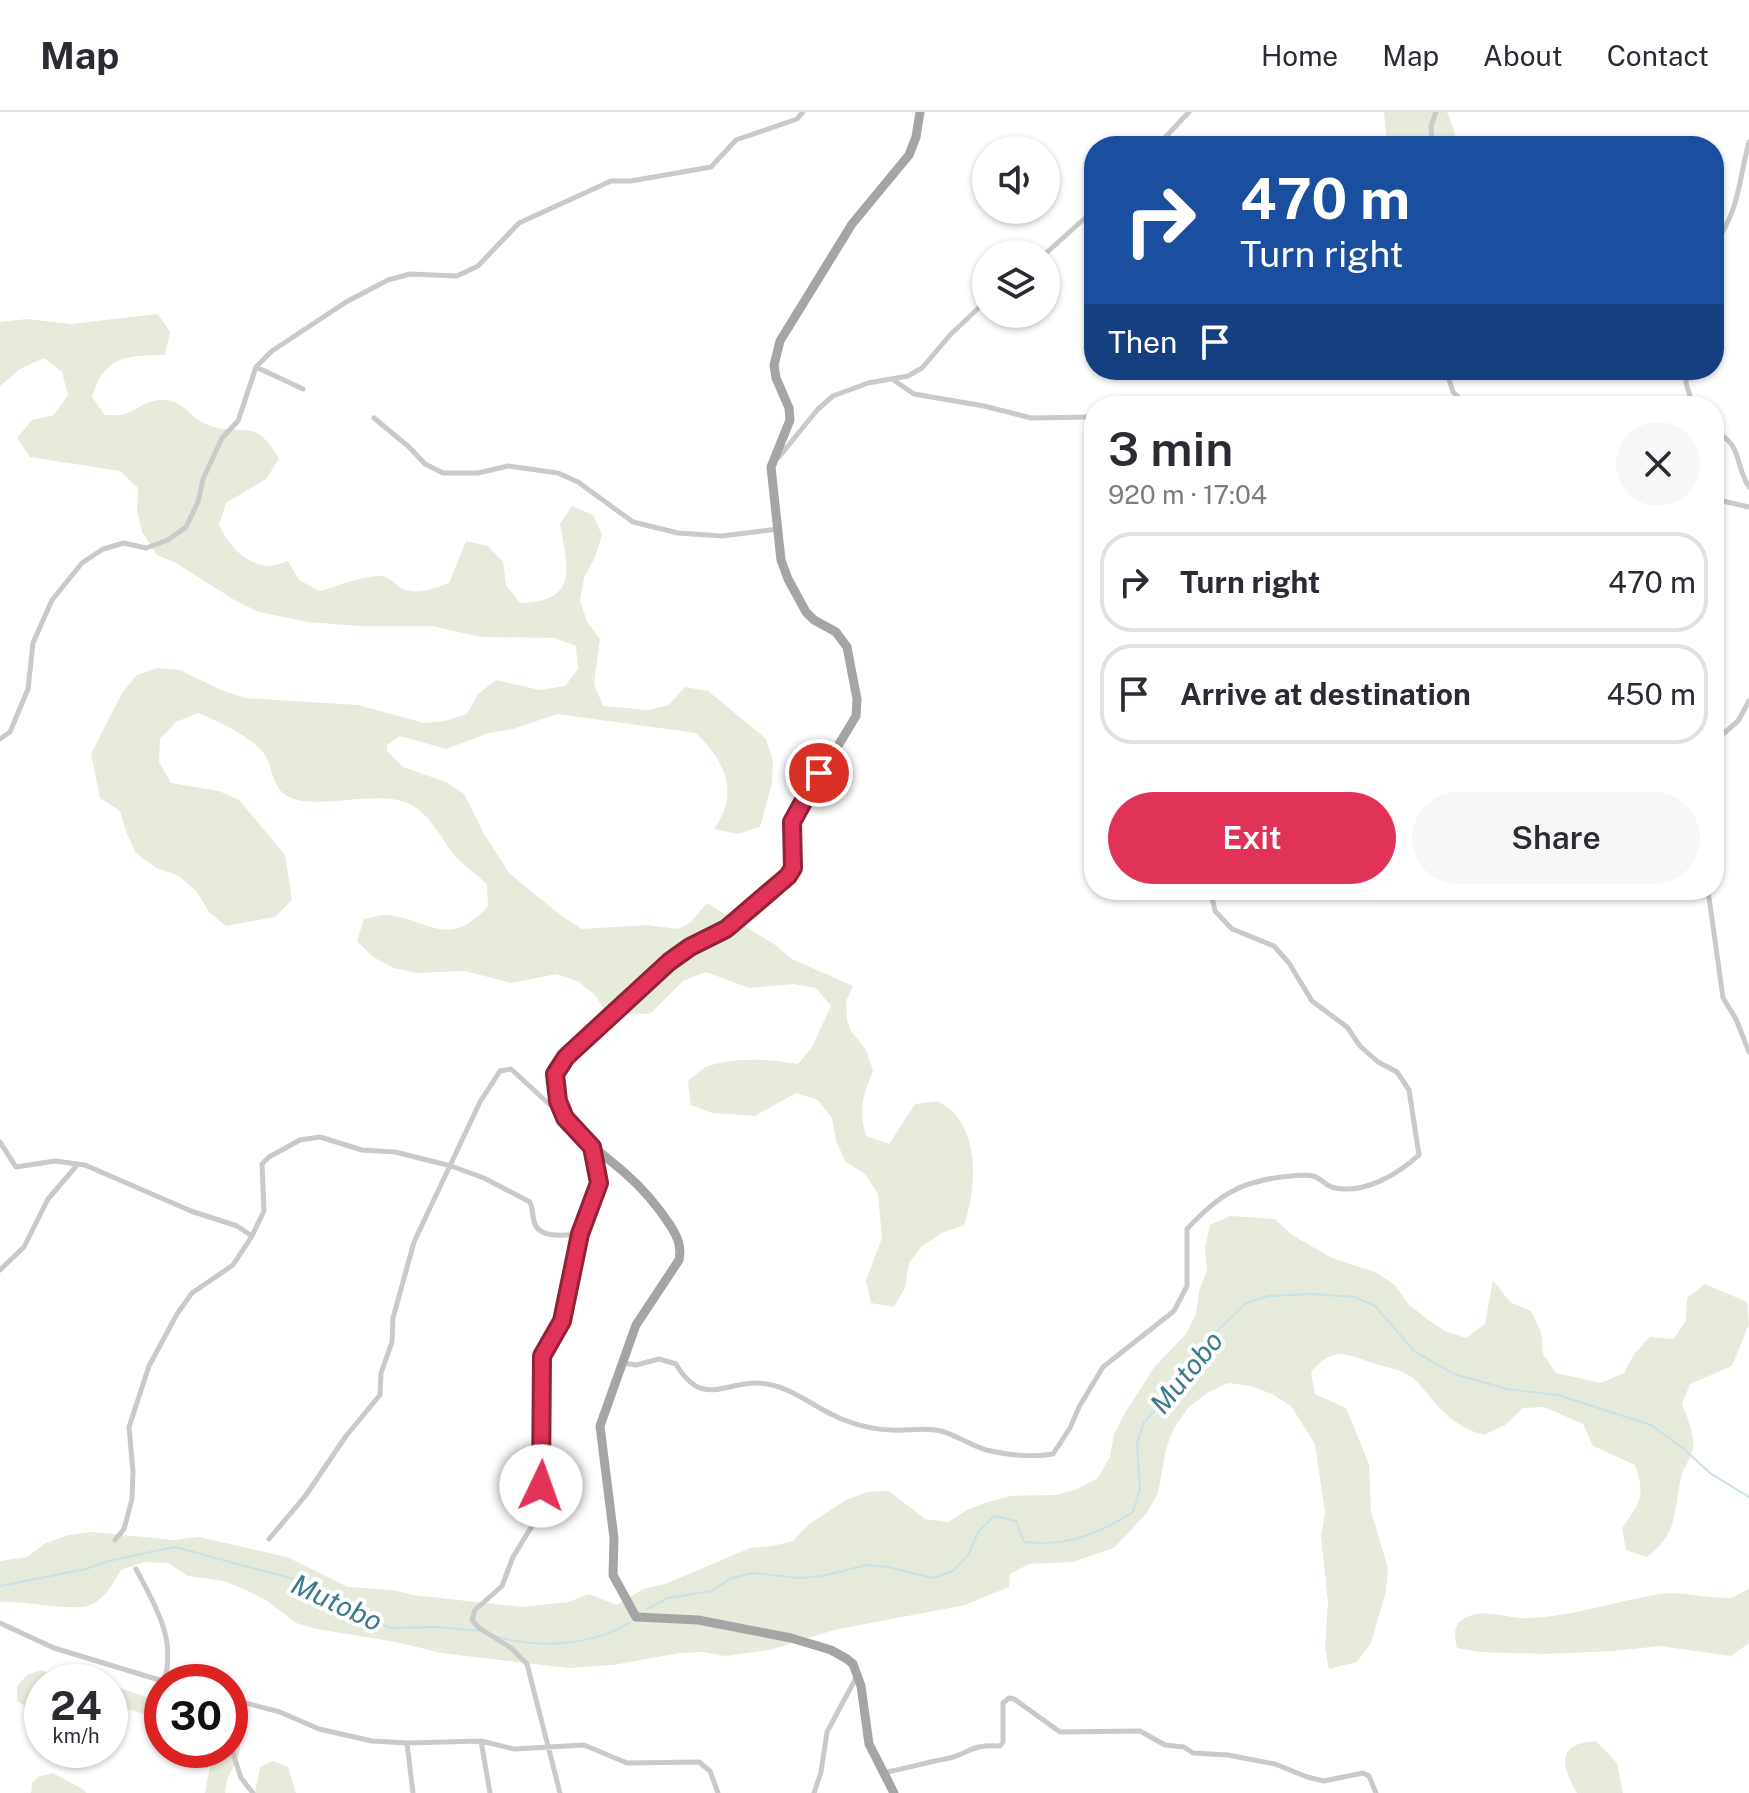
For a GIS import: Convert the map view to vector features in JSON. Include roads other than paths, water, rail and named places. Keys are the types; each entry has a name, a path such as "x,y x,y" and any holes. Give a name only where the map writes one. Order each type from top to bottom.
{"main road":[{"path":"894,1793 869,1744 858,1675 853,1664 831,1650 791,1638 698,1620 636,1617 613,1575 614,1538 599,1433 601,1420 636,1325 679,1260 680,1248 662,1212 643,1190 592,1147 565,1118 555,1085 559,1065 669,962 690,947 726,929 788,876 793,868 792,822 856,716 857,699 847,647 836,632 814,620 801,604 781,560 771,467 790,420 774,365 780,341 852,224 909,155 920,112"}],"street":[{"path":"0,739 10,732 20,712 28,689 33,643 52,600 82,563 103,549 124,543 146,548 168,540 186,527 222,438 238,421 256,367 290,338 346,302 388,280 410,274 457,276 478,266 519,223 611,181 631,181 711,167 736,140 797,119 803,112"},
{"path":"1166,136 1189,112"},
{"path":"1432,136 1436,112"},
{"path":"1724,232 1739,198 1740,176 1749,142"},
{"path":"1060,241 1084,219"},
{"path":"771,467 806,422 833,396 868,383 894,380 922,368 972,314"},
{"path":"256,367 303,389"},
{"path":"894,380 914,394 1031,418 1084,417"},
{"path":"374,418 425,464 443,473 478,473 508,466 558,473 578,482 633,522 678,533 722,536 778,529"},
{"path":"1724,436 1735,447 1741,476 1749,487"},
{"path":"1724,501 1749,507"},
{"path":"1724,733 1738,721 1749,701"},
{"path":"622,1362 636,1365 659,1359 676,1364 685,1379 703,1391 754,1382 782,1386 822,1411 871,1429 943,1431 986,1450 1033,1457 1053,1454 1103,1367 1174,1311 1187,1286 1187,1229 1221,1196 1243,1184 1291,1176 1313,1176 1333,1188 1356,1188 1402,1171 1419,1155 1409,1090 1397,1072 1378,1062 1360,1046 1347,1027 1312,1001 1289,963 1274,946 1232,929 1215,911 1213,900"},
{"path":"1709,900 1723,998 1736,1019 1749,1052"},
{"path":"269,1539 306,1495 346,1436 380,1395 382,1367 392,1342 393,1318 410,1256 480,1102 500,1071 511,1069 565,1118"},
{"path":"115,1540 124,1529 132,1499 129,1427 149,1366 192,1293 233,1265 252,1236 264,1211 262,1164 269,1157 305,1138 320,1137 362,1150 395,1152 484,1178 530,1202 534,1223 541,1231 580,1234"},
{"path":"0,1142 12,1164 20,1168 55,1161 78,1164 116,1176 191,1211 237,1226 252,1236"},
{"path":"560,1793 540,1708 524,1658 472,1620 475,1610 502,1586 513,1557 535,1521 542,1475 542,1356 562,1321 580,1234 599,1183 592,1147"},
{"path":"0,1161 8,1156"},
{"path":"0,1270 24,1247 48,1199 78,1164"},
{"path":"136,1569 163,1624 169,1664"},
{"path":"0,1623 54,1648 144,1676"},
{"path":"814,1793 821,1772 827,1732 858,1675"},
{"path":"882,1773 914,1767 927,1761 948,1759 976,1745 1000,1746 1003,1742 1003,1703 1009,1698 1060,1732 1140,1731 1165,1745 1184,1747 1193,1753 1228,1755 1275,1764 1324,1781 1363,1773 1369,1776 1376,1793"},
{"path":"248,1702 346,1736 407,1743 481,1741 514,1749 593,1747 634,1764 699,1762 710,1771 718,1793"},
{"path":"481,1741 490,1793"},
{"path":"407,1743 413,1793"},
{"path":"238,1768 241,1778 253,1793"}],"waterway":[{"name":"Mutobo","path":"647,1609 668,1598 711,1591 732,1578 753,1573 800,1578 867,1565 933,1578 953,1571 969,1554 978,1532 994,1516 1016,1521 1024,1542 1068,1541 1108,1527 1133,1512 1140,1490 1137,1444 1144,1422 1191,1373 1214,1334 1246,1303 1268,1296 1312,1294 1355,1297 1375,1306 1414,1351 1454,1374 1507,1389 1558,1395 1651,1425 1710,1473 1749,1497"},
{"name":"Mutobo","path":"0,1586 175,1547 308,1583 370,1620 390,1628 437,1627 481,1631"},
{"name":"Mutobo","path":"498,1637 531,1643 565,1643 599,1636 629,1623"}]}
